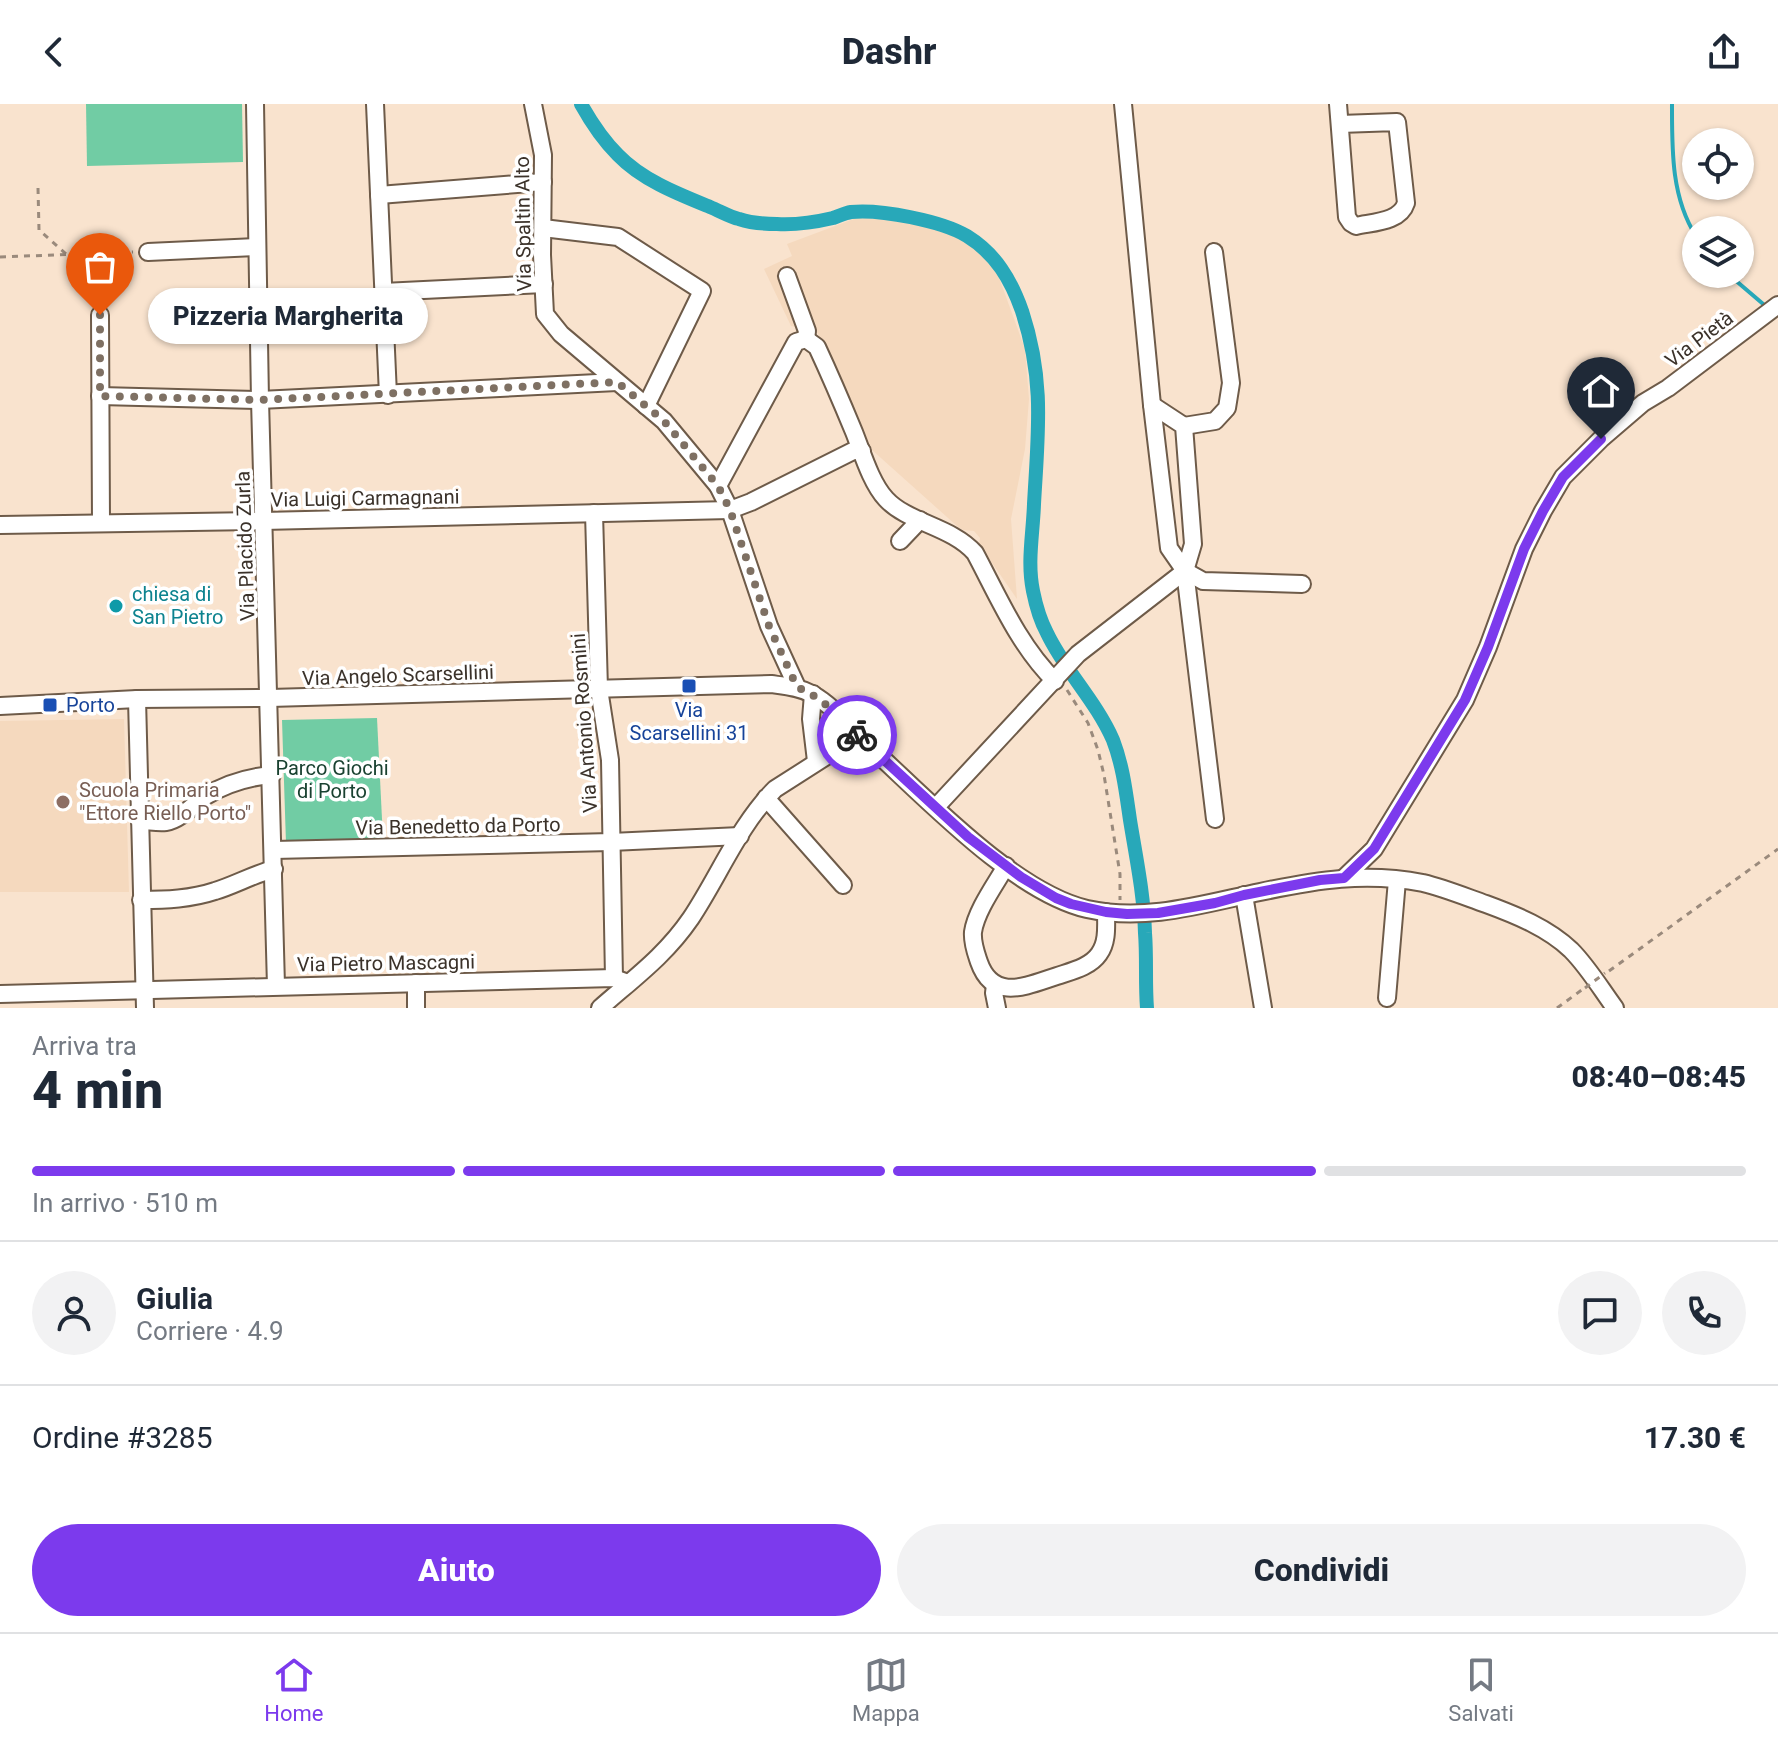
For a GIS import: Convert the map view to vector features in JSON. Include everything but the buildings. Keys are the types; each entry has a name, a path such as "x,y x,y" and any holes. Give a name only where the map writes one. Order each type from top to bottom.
{"street":[{"name":"Via Placido Zurla","path":"255,104 276,986"},
{"path":"375,104 388,395"},
{"name":"Via Spaltin Alto","path":"533,104 543,155 545,314 561,334 664,421 718,486 730,510 769,626 797,687"},
{"path":"1123,104 1169,548 1185,571 1203,581 1302,584"},
{"path":"1338,104 1347,217 1356,226 1397,217 1406,203 1397,122 1340,124"},
{"path":"379,195 543,182"},
{"path":"543,228 618,237 702,291 646,406"},
{"path":"148,252 257,247"},
{"path":"1152,405 1184,426 1215,421 1227,408 1231,383 1214,252"},
{"path":"787,276 807,331 806,339"},
{"path":"383,292 544,284"},
{"name":"Via Pietà","path":"1344,878 1374,849 1465,700 1524,549 1563,477 1643,403 1668,388 1773,309"},
{"path":"100,315 101,522"},
{"path":"718,486 796,342 806,339 817,347 886,500 962,541 975,553 1039,666 1058,677"},
{"path":"100,396 260,400 617,382"},
{"path":"831,462 845,436 849,419"},
{"path":"1184,426 1193,544 1185,571 1215,819"},
{"path":"730,510 853,451 862,451"},
{"name":"Via Luigi Carmagnani","path":"0,525 730,510"},
{"name":"Via Antonio Rosmini","path":"594,513 599,689 610,760 611,842 621,981"},
{"path":"900,541 920,520"},
{"path":"936,807 1078,654 1185,571"},
{"name":"Via Angelo Scarsellini","path":"0,706 137,699 771,684 797,687 813,694 831,708 968,837 1056,898 1106,912 1158,913 1320,880 1344,878 1424,884 1509,912 1543,929 1570,950 1615,1008"},
{"path":"813,694 811,719 816,761"},
{"path":"137,699 145,1008"},
{"path":"600,1008 621,981 654,963 670,946 692,917 766,798 816,761 858,736"},
{"path":"140,821 167,822 231,783 272,775"},
{"path":"766,798 843,885"},
{"name":"Via Benedetto da Porto","path":"274,850 740,836"},
{"path":"1374,849 1392,880 1387,998"},
{"path":"1006,866 976,921 973,933 974,947 984,975 995,985 1002,988 1022,987 1089,964 1103,948 1106,912"},
{"path":"141,900 166,900 216,891 274,869"},
{"path":"1244,895 1263,1008"},
{"name":"Via Pietro Mascagni","path":"0,994 621,981"},
{"path":"416,983 416,1008"},
{"path":"995,985 997,1008"}],"path":[{"path":"38,188 39,230 95,280 100,315"},
{"path":"0,257 148,252"},
{"path":"1058,677 1088,723 1098,750 1120,874 1119,898 1125,910"},
{"path":"1557,1008 1778,849"}],"shaded area":[{"path":"875,214 919,217 972,240 986,252 998,275 1025,349 1029,399 1025,449 1011,519 1017,599 979,544 980,538 974,531 957,526 872,450 816,330 791,326 764,269 792,256 787,244"},
{"name":"Scuola Primaria \"Ettore Riello Porto\"","path":"124,719 129,892 0,892 0,721"}],"green space":[{"path":"86,104 242,104 243,162 87,166"},
{"name":"Parco Giochi di Porto","path":"377,718 383,839 286,843 282,720"}],"waterway":[{"path":"581,104 607,143 638,172 732,217 784,224 820,221 851,212 911,217 967,236 994,259 1007,278 1022,311 1037,384 1038,430 1030,559 1033,591 1047,633 1106,726 1119,760 1143,905 1147,1008"},
{"path":"1672,104 1677,189 1686,216"},
{"path":"1744,288 1769,309"}],"way so far":[{"path":"100,315 100,396 260,400 617,382 664,421 718,486 730,510 769,626 797,687 813,694 831,708 857,735"}],"place":[{"name":"Pizzeria Margherita","path":"100,315"},
{"name":"chiesa di San Pietro","path":"116,606"},
{"name":"Via Scarsellini 31","path":"689,686"},
{"name":"Porto","path":"50,705"},
{"name":"Scuola Primaria \"Ettore Riello Porto\"","path":"63,802"}],"route":[{"path":"857,735 968,837 1021,877 1056,898 1088,909 1127,914 1158,913 1320,880 1344,878 1374,849 1465,700 1524,549 1543,511 1563,477 1601,439"}]}
